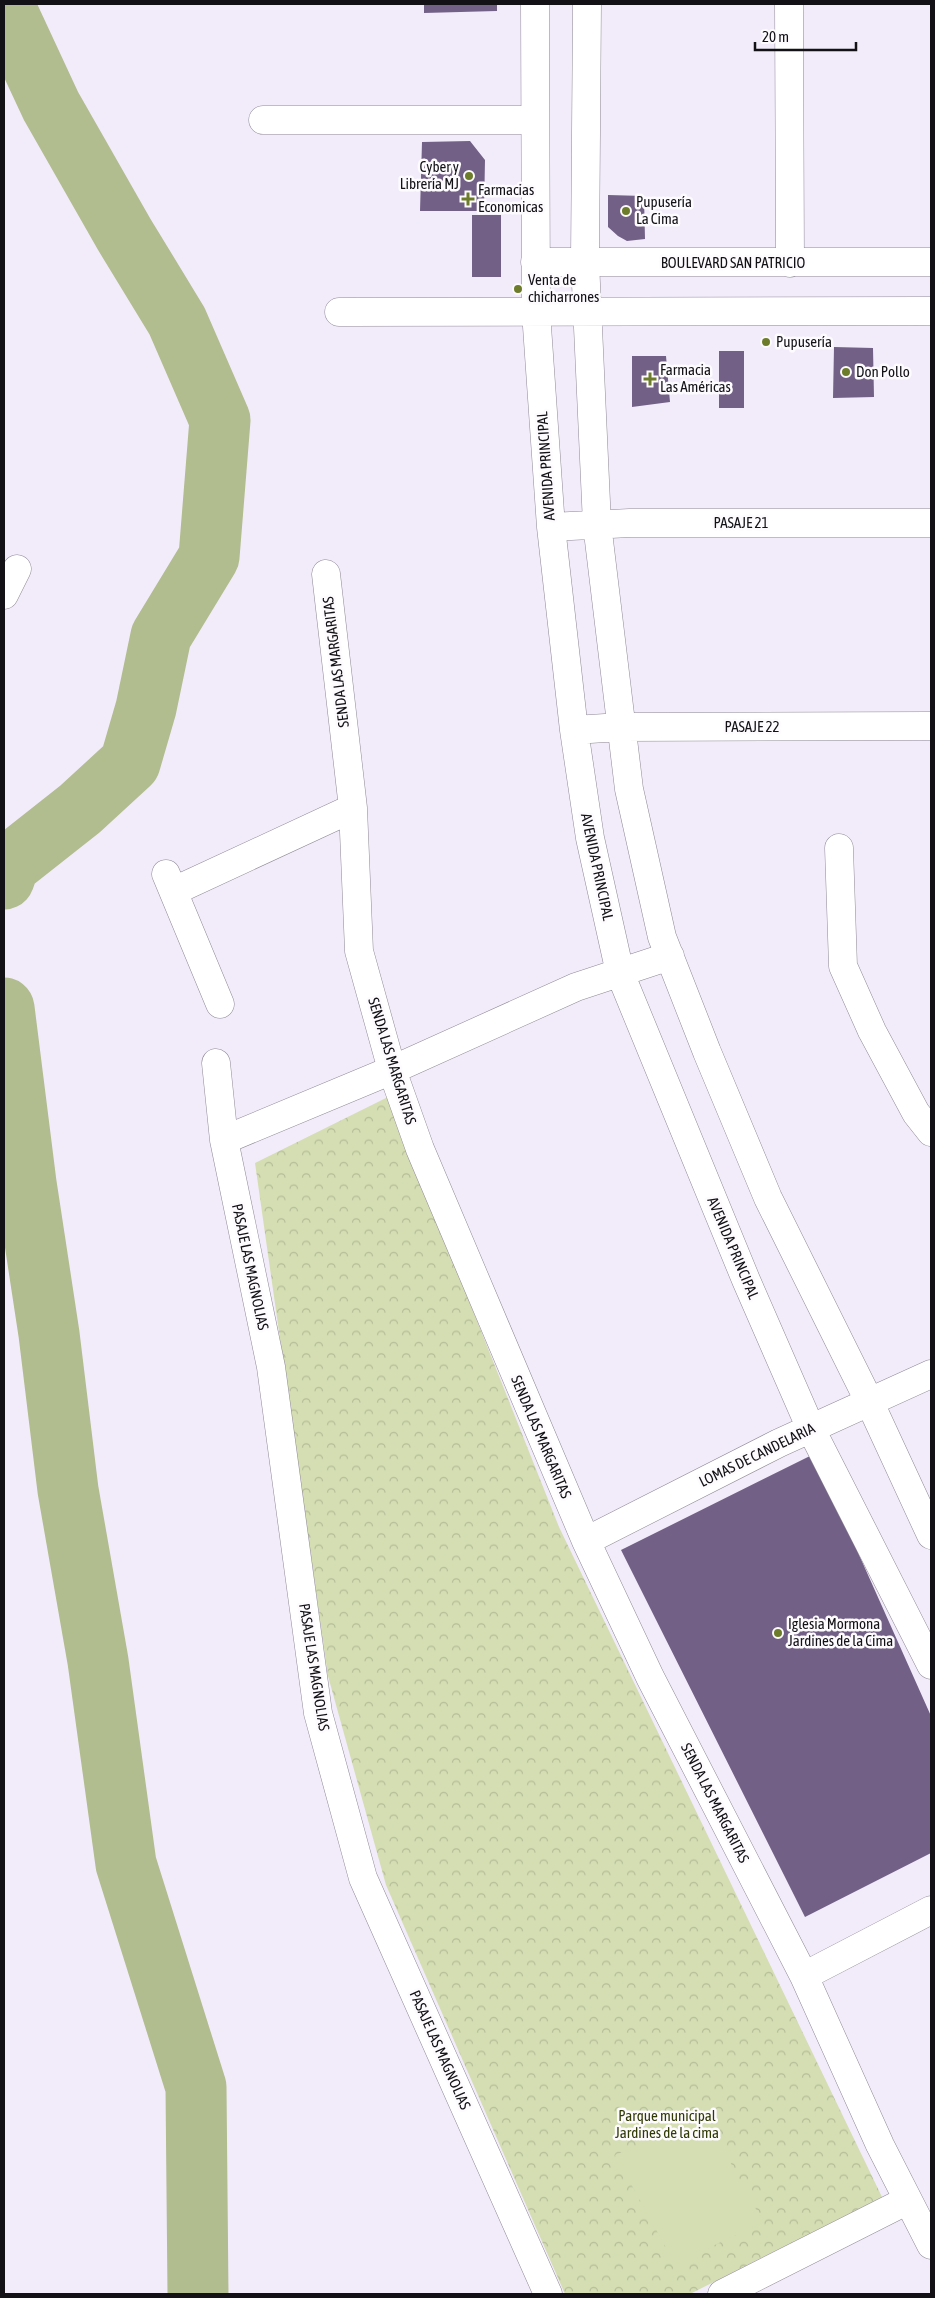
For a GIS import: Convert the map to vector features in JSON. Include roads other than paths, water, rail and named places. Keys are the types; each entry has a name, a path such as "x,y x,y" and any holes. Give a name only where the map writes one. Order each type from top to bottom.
{"street":[{"name":"AVENIDA PRINCIPAL","path":"535,4 536,312 551,527 574,730 590,838 620,973 746,1280 811,1429 931,1665"},
{"path":"587,4 585,262 597,524 629,790 662,937 707,1052 768,1198 870,1403 931,1535"},
{"path":"788,4 790,264"},
{"path":"263,120 535,120"},
{"name":"BOULEVARD SAN PATRICIO","path":"535,262 790,264 931,262"},
{"path":"339,312 931,311"},
{"name":"PASAJE 21","path":"551,527 597,524 931,523"},
{"path":"4,595 17,569"},
{"name":"SENDA LAS MARGARITAS","path":"326,574 353,808 360,951 392,1070 420,1149 586,1541 650,1677 804,1976 908,2200 931,2245"},
{"name":"PASAJE 22","path":"574,730 621,727 931,726"},
{"path":"220,1004 170,883 353,808"},
{"path":"839,848 843,966 872,1031 916,1113 931,1132"},
{"path":"224,1140 392,1070 576,987 670,956"},
{"name":"PASAJE LAS MAGNOLIAS","path":"216,1063 224,1140 271,1367 318,1713 363,1878 548,2294"},
{"name":"LOMAS DE CANDELARIA","path":"586,1541 811,1429 931,1374"},
{"path":"804,1976 931,1910"},
{"path":"722,2294 908,2200"}],"waterway":[{"path":"4,5 51,106 124,234 177,321 220,420 209,557 161,636 146,708 130,763 80,809 9,865 4,879"},
{"path":"4,1008 26,1183 49,1334 68,1490 98,1661 126,1864 196,2087 198,2294"}],"place":[{"name":"Cyber y Librería MJ","path":"469,176"},
{"name":"Farmacias Economicas","path":"468,199"},
{"name":"Pupusería La Cima","path":"626,211"},
{"name":"Venta de chicharrones","path":"518,289"},
{"name":"Pupusería","path":"766,342"},
{"name":"Don Pollo","path":"846,372"},
{"name":"Farmacia Las Américas","path":"650,379"},
{"name":"Iglesia Mormona Jardines de la Cima","path":"778,1633"}],"park label":[{"name":"Parque municipal Jardines de la cima","path":"667,2124"}]}
